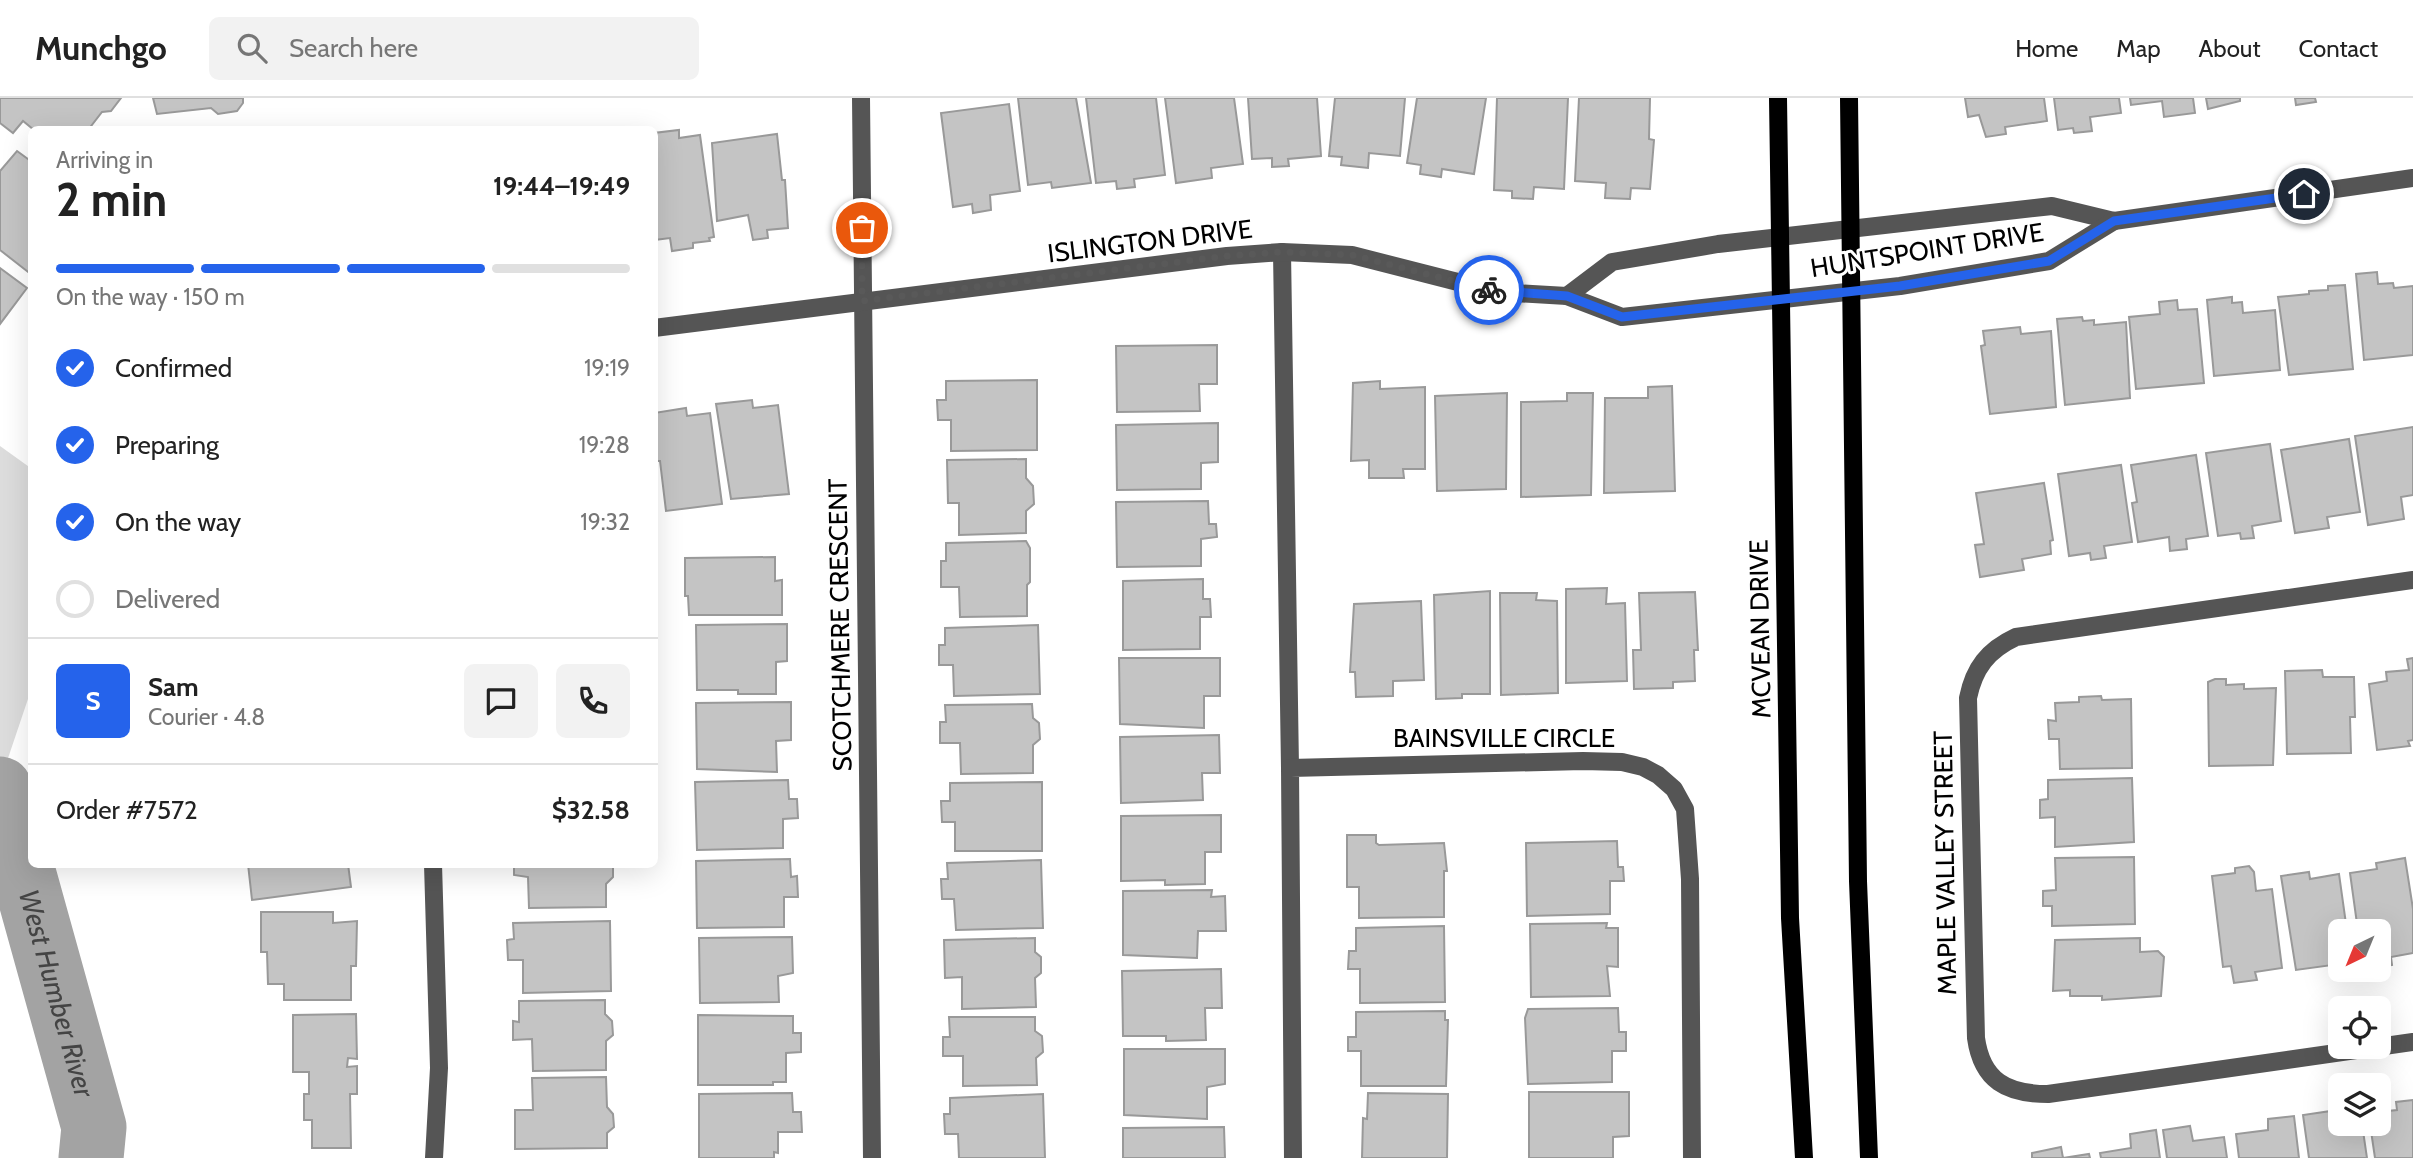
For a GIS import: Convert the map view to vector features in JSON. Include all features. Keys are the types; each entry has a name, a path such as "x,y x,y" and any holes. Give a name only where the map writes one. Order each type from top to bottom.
{"main road":[{"name":"MCVEAN DRIVE","path":"1778,98 1790,918 1804,1158"},
{"path":"1849,98 1858,881 1869,1158"}],"street":[{"name":"SCOTCHMERE CRESCENT","path":"861,98 872,1158"},
{"name":"HUNTSPOINT DRIVE","path":"1780,237 2052,205 2114,221 2413,178"},
{"name":"HUNTSPOINT DRIVE","path":"1782,299 2049,261 2114,221"},
{"path":"1567,296 1612,262 1780,237"},
{"name":"ISLINGTON DRIVE","path":"862,301 1227,256 1282,252 1352,255 1497,292 1567,296 1622,317 1782,299"},
{"path":"1282,252 1293,1158"},
{"path":"658,327 862,301"},
{"name":"MAPLE VALLEY STREET","path":"2413,580 2016,637 1996,647 1981,663 1972,678 1968,698 1976,1038 1979,1056 1985,1068 1999,1083 2014,1091 2048,1094 2413,1042"},
{"name":"BAINSVILLE CIRCLE","path":"1290,768 1622,762 1658,775 1674,789 1685,809 1689,839 1692,1158"},
{"path":"433,868 439,1068 434,1158"}],"shaded area":[{"path":"0,446 28,466 28,699 0,782"}],"building":[{"path":"0,98 121,98 111,111 102,112 91,126 29,126 23,121 13,133 0,123"},
{"path":"153,98 243,98 243,103 237,111 218,114 211,108 157,114"},
{"path":"1018,98 1076,98 1091,183 1052,188 1051,182 1028,185"},
{"path":"1086,98 1156,98 1165,175 1134,179 1135,187 1117,189 1116,181 1096,183"},
{"path":"1165,98 1234,98 1243,164 1211,168 1212,178 1176,183"},
{"path":"1248,98 1317,98 1321,156 1288,159 1289,166 1272,167 1272,158 1252,159"},
{"path":"1335,98 1405,98 1400,156 1369,153 1368,168 1341,165 1342,157 1329,156"},
{"path":"1417,98 1486,98 1474,174 1442,169 1441,177 1420,174 1421,165 1407,163"},
{"path":"1497,98 1568,98 1564,189 1534,187 1533,199 1512,198 1512,191 1494,190"},
{"path":"1579,98 1650,98 1649,139 1654,140 1650,189 1631,188 1630,199 1605,198 1606,183 1575,181"},
{"path":"1965,98 2044,98 2047,121 2005,127 2006,134 1986,137 1979,115 1968,117"},
{"path":"2054,98 2119,98 2121,113 2090,117 2092,131 2074,133 2073,128 2058,130"},
{"path":"2130,98 2193,98 2195,113 2164,117 2162,101 2131,105"},
{"path":"2206,98 2240,98 2240,101 2208,109"},
{"path":"2295,98 2315,98 2316,102 2296,105"},
{"path":"1009,104 1020,191 990,195 991,210 973,213 972,204 953,207 941,113"},
{"path":"679,130 679,138 700,135 714,237 709,238 710,241 693,243 693,248 672,251 670,238 658,240 658,133"},
{"path":"777,134 782,180 785,180 788,228 767,230 768,238 753,240 748,215 717,221 712,143"},
{"path":"17,151 28,159 28,272 0,250 0,171"},
{"path":"0,268 27,288 0,324"},
{"path":"2377,272 2378,284 2393,283 2394,288 2413,286 2413,355 2364,360 2356,274"},
{"path":"2345,285 2353,369 2289,375 2278,297 2309,294 2309,291 2328,290 2328,286"},
{"path":"2232,297 2232,303 2242,302 2243,313 2275,310 2280,370 2214,376 2207,300"},
{"path":"2177,300 2178,310 2197,309 2204,383 2136,389 2129,317 2160,314 2159,302"},
{"path":"2082,317 2083,321 2094,320 2094,325 2126,322 2130,398 2065,405 2057,319"},
{"path":"2020,327 2021,334 2051,331 2056,407 1990,414 1981,346 1985,345 1983,331"},
{"path":"1217,345 1217,384 1199,384 1200,411 1117,412 1116,346"},
{"path":"1037,380 1037,450 951,451 951,420 938,420 937,400 946,400 946,381"},
{"path":"1380,381 1380,389 1425,387 1425,469 1403,469 1404,478 1369,478 1369,460 1351,461 1353,383"},
{"path":"1672,386 1675,491 1604,493 1605,398 1648,398 1648,387"},
{"path":"1507,393 1506,489 1437,491 1435,396"},
{"path":"1567,393 1593,393 1591,495 1521,497 1521,402 1567,401"},
{"path":"752,400 753,408 778,405 789,494 731,499 716,404"},
{"path":"686,408 687,416 710,413 722,504 666,511 658,461 658,412"},
{"path":"1218,423 1218,462 1201,463 1201,489 1117,490 1116,425"},
{"path":"2413,427 2413,495 2401,497 2404,519 2368,525 2355,436"},
{"path":"2349,439 2360,512 2327,517 2329,528 2295,533 2281,450"},
{"path":"2270,444 2281,521 2252,526 2254,538 2241,539 2240,533 2218,536 2206,453"},
{"path":"2196,455 2208,536 2186,539 2187,549 2170,551 2169,537 2138,542 2132,503 2137,502 2131,465"},
{"path":"1026,459 1026,478 1033,486 1034,504 1026,511 1026,533 959,535 959,503 948,503 947,460"},
{"path":"2121,465 2132,542 2104,546 2106,558 2091,560 2090,553 2069,556 2058,474"},
{"path":"2044,483 2053,540 2050,541 2051,554 2022,559 2024,570 1980,577 1975,545 1984,544 1976,493"},
{"path":"1208,501 1209,524 1216,524 1217,537 1201,539 1201,566 1117,567 1116,502"},
{"path":"1026,541 1030,548 1027,616 960,617 959,587 941,587 941,561 946,561 946,543"},
{"path":"775,557 775,581 782,580 782,615 689,615 688,596 685,596 685,558"},
{"path":"1203,579 1203,599 1210,599 1211,617 1200,617 1200,649 1123,650 1123,581"},
{"path":"1607,588 1606,604 1625,603 1627,681 1566,683 1566,589"},
{"path":"1490,591 1490,694 1462,694 1462,698 1436,699 1434,595"},
{"path":"1695,592 1698,650 1694,650 1695,681 1673,682 1673,688 1634,689 1633,650 1641,650 1639,593"},
{"path":"1500,593 1537,593 1536,600 1557,601 1558,693 1501,695"},
{"path":"1421,601 1424,680 1393,681 1393,696 1356,697 1355,672 1350,672 1354,604"},
{"path":"787,624 787,661 776,662 776,694 697,690 696,625"},
{"path":"1038,625 1040,694 954,696 953,665 939,665 939,645 945,645 945,628"},
{"path":"1119,658 1220,658 1220,696 1204,696 1204,728 1120,724"},
{"path":"2413,658 2413,740 2408,741 2410,746 2377,750 2369,684 2387,681 2386,672 2409,670 2407,659"},
{"path":"2322,670 2323,677 2354,677 2355,717 2350,717 2351,753 2287,754 2285,671"},
{"path":"2226,679 2226,685 2244,684 2244,689 2276,688 2273,765 2209,766 2208,682"},
{"path":"2101,696 2102,700 2131,699 2132,768 2060,769 2059,739 2049,739 2048,720 2056,721 2055,703 2079,702 2079,697"},
{"path":"791,702 791,740 776,741 777,772 697,769 696,703"},
{"path":"1032,704 1033,718 1039,723 1040,739 1033,745 1033,773 961,774 960,743 940,743 940,722 946,722 945,705"},
{"path":"1219,735 1220,773 1202,773 1203,800 1121,803 1120,737"},
{"path":"2132,778 2134,842 2055,847 2055,817 2040,818 2040,800 2048,799 2048,780"},
{"path":"788,780 789,799 797,799 798,818 783,819 783,848 697,850 695,782"},
{"path":"1042,782 1042,851 955,851 955,822 942,822 941,801 950,801 950,783"},
{"path":"1221,815 1221,852 1205,852 1205,884 1165,885 1165,880 1121,881 1121,816"},
{"path":"1347,835 1376,835 1376,843 1379,845 1444,843 1447,871 1444,871 1444,917 1359,918 1359,887 1347,887"},
{"path":"1617,841 1618,867 1623,867 1624,881 1610,881 1610,914 1527,916 1526,843"},
{"path":"2134,857 2135,924 2052,926 2052,906 2043,906 2043,891 2056,890 2055,858"},
{"path":"2405,858 2413,909 2413,953 2391,957 2391,919 2356,919 2350,873 2377,869 2376,863"},
{"path":"790,859 791,877 797,876 798,897 784,897 784,927 697,928 696,861"},
{"path":"1041,860 1043,928 956,930 954,899 942,899 941,879 948,879 947,863"},
{"path":"2249,866 2254,872 2256,891 2272,889 2282,968 2255,972 2257,980 2234,983 2231,966 2223,967 2212,876 2235,873 2235,868"},
{"path":"248,868 349,868 351,887 252,900"},
{"path":"514,868 613,868 613,877 606,884 606,907 529,908 528,877 514,875"},
{"path":"2309,872 2310,879 2339,874 2345,919 2328,919 2328,966 2296,970 2281,876"},
{"path":"1212,890 1211,897 1225,896 1226,931 1198,931 1197,958 1123,955 1123,891"},
{"path":"261,912 333,912 333,923 357,921 356,966 351,966 351,1000 284,1000 284,984 268,984 267,952 261,952"},
{"path":"610,921 611,991 523,993 523,960 508,960 507,940 514,939 513,923"},
{"path":"1607,923 1606,928 1618,928 1618,967 1607,966 1610,996 1531,997 1530,924"},
{"path":"1444,926 1445,1002 1360,1003 1360,969 1348,969 1349,951 1356,951 1356,928"},
{"path":"792,937 793,973 778,976 779,1002 700,1003 699,938"},
{"path":"1035,938 1035,952 1041,957 1041,973 1035,978 1036,1007 962,1009 962,977 945,978 944,940"},
{"path":"2140,938 2140,952 2158,951 2164,957 2161,996 2102,1000 2102,996 2070,996 2070,990 2053,991 2055,940"},
{"path":"1221,969 1222,1008 1205,1008 1206,1040 1166,1041 1166,1036 1123,1036 1122,971"},
{"path":"605,1000 605,1014 612,1021 613,1035 606,1041 606,1070 533,1071 532,1039 513,1040 513,1021 519,1022 519,1001"},
{"path":"1618,1008 1619,1032 1626,1032 1626,1051 1612,1051 1612,1082 1528,1084 1525,1018 1528,1009"},
{"path":"1445,1011 1445,1020 1448,1020 1446,1086 1361,1086 1361,1051 1348,1051 1348,1037 1356,1037 1356,1012"},
{"path":"356,1014 357,1059 348,1058 347,1067 357,1066 357,1094 350,1094 351,1148 312,1148 312,1120 304,1120 304,1094 309,1094 309,1072 293,1072 293,1015"},
{"path":"698,1015 793,1016 793,1033 801,1033 801,1052 786,1053 786,1082 773,1082 773,1085 698,1085"},
{"path":"949,1017 1035,1017 1035,1031 1042,1036 1043,1052 1036,1058 1037,1085 963,1086 963,1056 943,1056 943,1037 950,1037"},
{"path":"1124,1049 1225,1049 1225,1084 1207,1087 1207,1119 1124,1115"},
{"path":"606,1077 607,1107 613,1114 614,1127 607,1133 607,1148 515,1149 515,1110 533,1110 532,1078"},
{"path":"1529,1092 1629,1092 1629,1136 1613,1137 1613,1158 1529,1158"},
{"path":"792,1093 793,1112 801,1112 802,1132 778,1132 778,1153 774,1152 774,1158 699,1158 699,1094"},
{"path":"1368,1093 1448,1094 1447,1158 1362,1158 1363,1118 1367,1119"},
{"path":"1043,1094 1045,1158 959,1158 958,1134 945,1134 944,1114 950,1114 950,1098"},
{"path":"2413,1100 2413,1158 2375,1158 2372,1136 2391,1136 2391,1111 2397,1110 2396,1102"},
{"path":"2328,1111 2328,1136 2364,1136 2367,1158 2309,1158 2303,1115"},
{"path":"2294,1116 2299,1158 2239,1158 2236,1134 2268,1130 2268,1119"},
{"path":"2190,1126 2193,1141 2224,1137 2227,1158 2167,1158 2163,1130"},
{"path":"1224,1127 1225,1158 1123,1158 1123,1128"},
{"path":"2156,1130 2160,1158 2101,1158 2100,1153 2131,1148 2130,1134"},
{"path":"2061,1147 2063,1158 2032,1158 2032,1153"},
{"path":"2089,1154 2090,1158 2063,1158"}],"waterway":[{"name":"West Humber River","path":"0,789 94,1127 91,1158"}],"way so far":[{"path":"862,228 862,301 1227,256 1282,252 1352,255 1489,290"}],"route":[{"path":"1489,290 1567,296 1622,317 1917,284 2049,261 2114,221 2304,194"}]}
